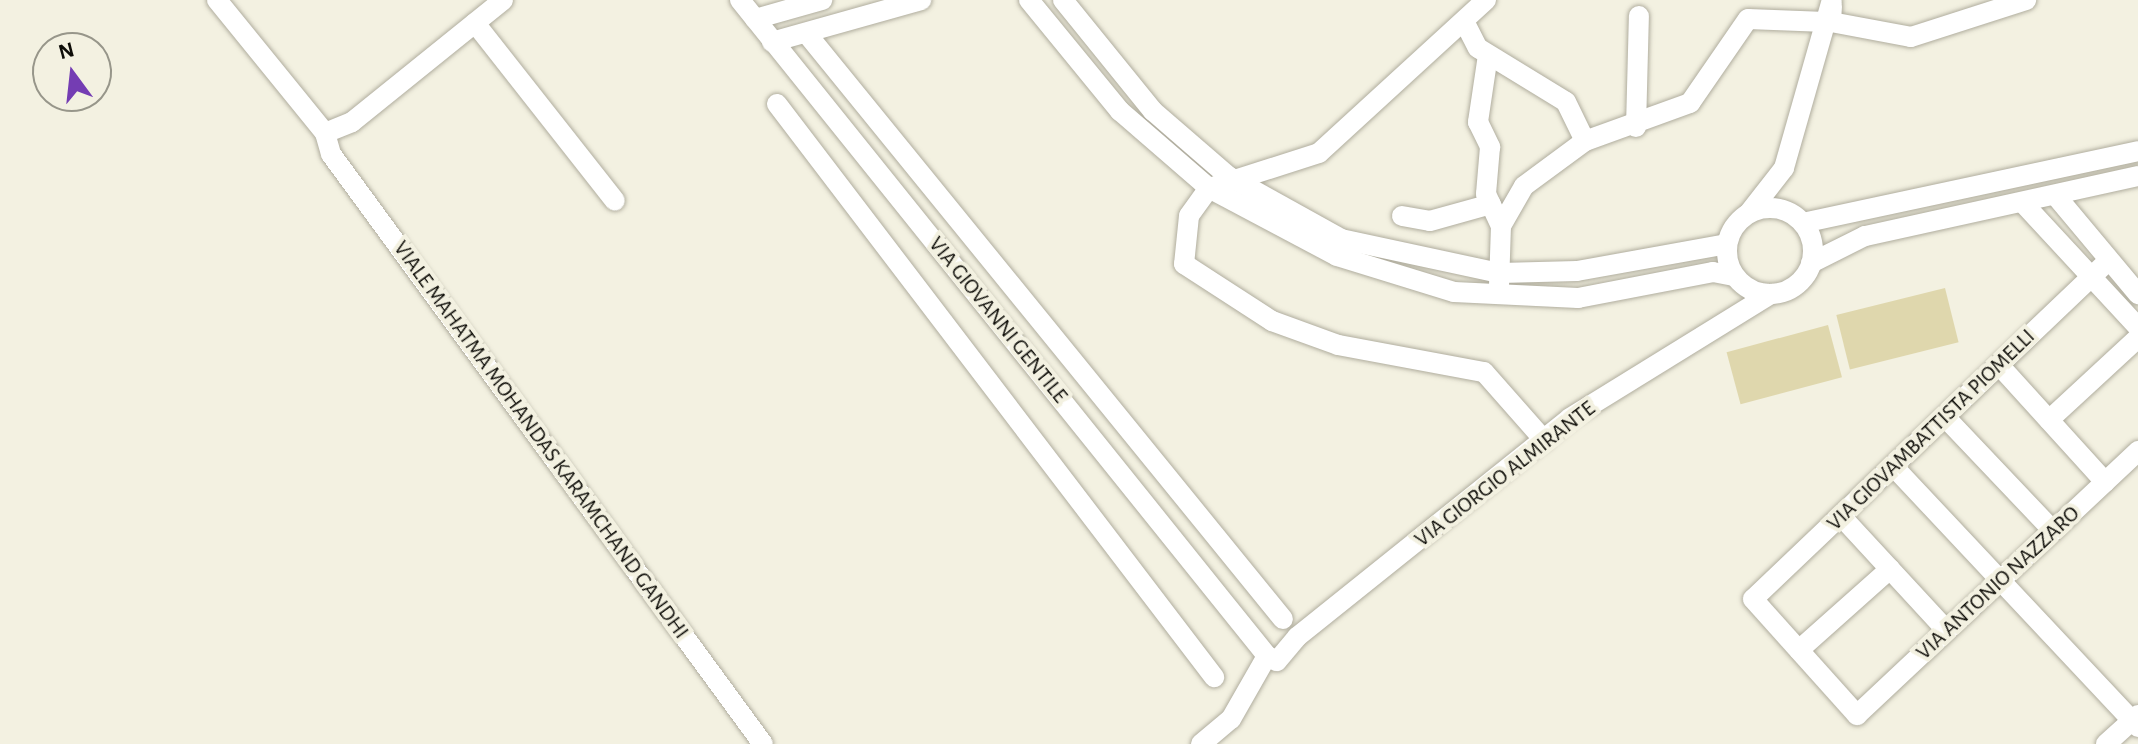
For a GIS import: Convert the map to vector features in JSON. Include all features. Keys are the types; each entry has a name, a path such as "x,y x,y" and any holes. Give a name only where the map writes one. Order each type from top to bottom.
{"street":[{"name":"VIALE MAHATMA MOHANDAS KARAMCHAND GANDHI","path":"217,0 325,133 331,154 763,744"},
{"path":"325,133 352,122 503,0"},
{"name":"VIA GIOVANNI GENTILE","path":"740,0 1261,648"},
{"path":"772,42 921,0"},
{"path":"1029,0 1120,111 1209,188 1337,256 1454,292 1578,298 1713,272 1736,278 1771,294 1799,283 1811,263 1865,236 2138,176"},
{"path":"1063,0 1153,111 1228,176 1341,239 1500,273 1577,271 1727,244 1784,168 1833,0"},
{"path":"1486,0 1319,153 1228,176 1209,188 1189,216 1184,264 1216,288 1272,321 1338,345 1484,372 1544,440"},
{"path":"1833,0 1831,22 1911,37 2026,0"},
{"path":"755,19 817,1"},
{"path":"1636,127 1639,16"},
{"path":"1501,226 1524,186 1585,141 1636,127 1690,103 1748,19 1826,22"},
{"path":"1464,21 1488,55 1566,102 1585,141"},
{"path":"475,23 615,201"},
{"name":"VIA GIOVANNI GENTILE","path":"807,34 1297,637"},
{"path":"1488,55 1478,122 1490,147 1491,204 1501,226 1498,294"},
{"name":"VIA GIOVANNI GENTILE","path":"777,104 1214,677"},
{"path":"1749,213 1796,218 2138,151"},
{"path":"1784,168 1811,263"},
{"path":"2056,196 2138,294"},
{"path":"2023,203 2138,327"},
{"path":"1402,216 1430,221 1491,204"},
{"path":"1724,326 1736,278 1727,244"},
{"name":"VIA GIOVAMBATTISTA PIOMELLI","path":"1799,650 1753,599 2108,261"},
{"name":"VIA GIORGIO ALMIRANTE","path":"1261,648 1277,661 1297,637 1544,440 1771,294"},
{"path":"2049,420 2138,338"},
{"path":"1999,365 2105,482"},
{"path":"1945,417 2053,531"},
{"name":"VIA ANTONIO NAZZARO","path":"1799,650 1857,715 2138,451"},
{"path":"1893,466 2136,721 2106,744"},
{"path":"1841,516 1947,631"},
{"path":"1799,650 1890,569"},
{"path":"1201,744 1231,719 1261,648 1283,619"}],"shaded area":[{"path":"1945,288 1959,342 1850,369 1836,315"},
{"path":"1828,325 1842,377 1741,404 1727,352"}]}
